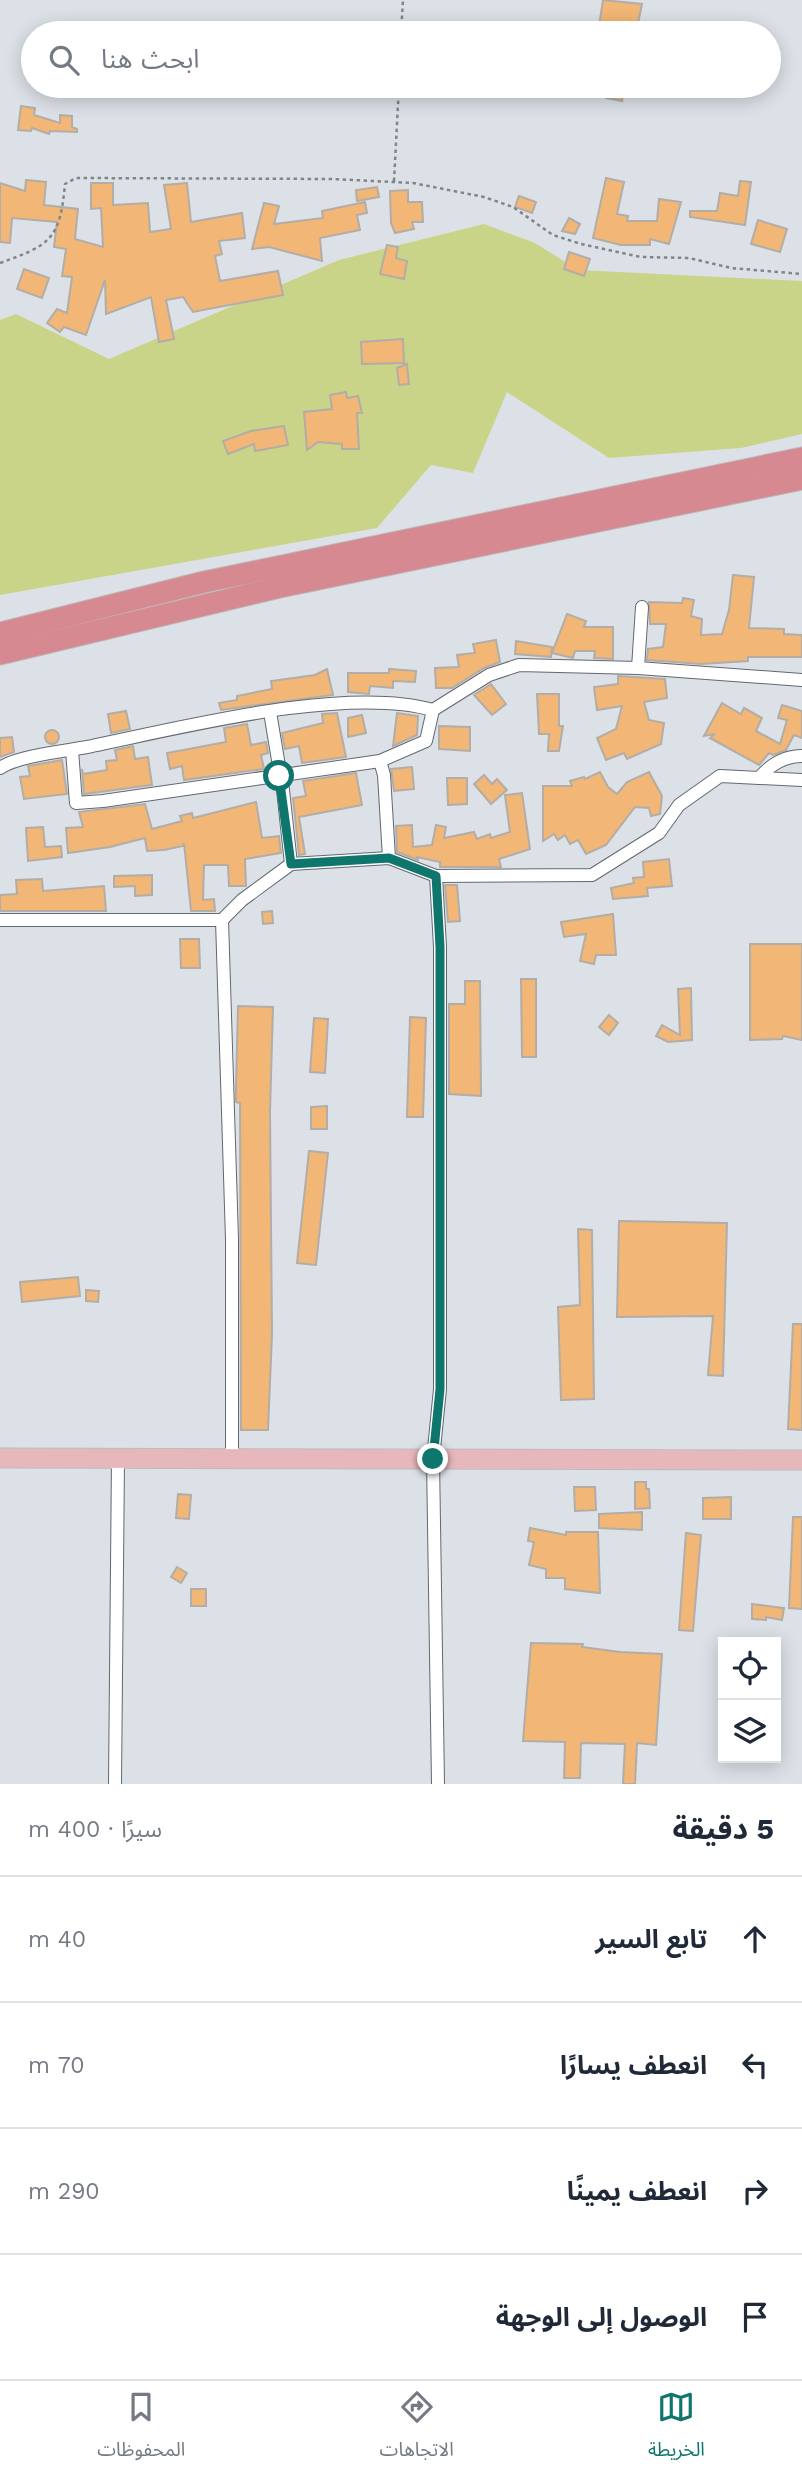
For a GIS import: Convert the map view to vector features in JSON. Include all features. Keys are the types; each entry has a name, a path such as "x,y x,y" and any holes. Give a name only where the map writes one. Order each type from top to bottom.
{"highway":[{"path":"0,634 204,582 802,458"},
{"path":"0,653 280,587 802,479"}],"main road":[{"path":"0,1458 802,1460"}],"street":[{"path":"639,668 642,607"},
{"path":"72,750 76,803 116,800 380,761 426,741 433,710 489,675 519,665 639,668 802,680"},
{"path":"0,768 72,750 312,705 408,703 433,710"},
{"path":"270,712 291,864"},
{"path":"759,778 766,770 789,756 802,756"},
{"path":"380,761 384,775 389,858"},
{"path":"0,920 222,920 242,900 291,864 389,858 436,876 592,875 659,833 679,805 720,776 802,780"},
{"path":"436,876 440,961 440,1389 433,1459 438,1784"},
{"path":"222,920 232,1239 232,1458"},
{"path":"115,1784 118,1458"}],"path":[{"path":"402,21 403,0"},
{"path":"394,181 398,98"},
{"path":"0,263 27,255 44,244 62,217 65,184 76,178 394,181 494,200 513,207 553,235 582,244 641,257 689,258 731,268 802,274"}],"green space":[{"path":"484,224 535,243 578,270 802,281 802,434 741,448 609,458 507,392 473,473 431,465 377,528 0,595 0,320 16,314 109,359 339,260"}],"building":[{"path":"603,0 642,4 638,21 600,21"},
{"path":"21,106 35,108 34,115 60,123 60,115 72,116 72,127 77,129 77,132 50,131 49,134 32,128 31,131 18,130"},
{"path":"606,178 624,182 617,214 628,216 627,221 657,221 659,199 681,202 669,244 650,239 650,245 621,245 593,238"},
{"path":"26,180 46,182 44,205 78,209 75,239 103,247 101,208 91,209 91,183 113,183 113,205 148,203 150,232 171,229 164,185 187,183 191,222 242,213 245,238 219,241 222,254 215,256 220,281 278,271 283,295 193,312 183,297 166,300 174,339 159,342 151,297 106,314 105,280 86,335 64,327 60,332 47,323 57,309 67,313 72,277 62,276 66,249 54,247 57,222 12,218 10,243 0,242 0,183 25,191"},
{"path":"740,181 751,182 745,225 690,217 690,211 717,211 720,193 738,196"},
{"path":"377,187 379,197 357,201 356,190"},
{"path":"408,190 408,202 422,202 423,222 412,222 414,229 395,233 391,223 390,191"},
{"path":"519,196 536,202 532,213 515,207"},
{"path":"365,202 367,213 357,215 360,230 320,238 322,261 269,247 252,249 264,203 279,206 274,224 323,218 322,211"},
{"path":"569,218 580,224 575,234 562,231"},
{"path":"758,220 787,229 780,252 751,244"},
{"path":"387,245 398,247 396,258 407,261 404,279 380,274"},
{"path":"569,252 590,259 584,276 564,269"},
{"path":"24,269 49,278 42,298 17,289"},
{"path":"403,339 404,363 362,364 361,342"},
{"path":"407,364 409,384 399,385 397,368"},
{"path":"346,392 347,398 358,396 362,413 357,413 359,449 342,449 342,444 318,442 307,450 304,412 332,409 330,395"},
{"path":"284,426 288,445 255,451 254,444 228,454 223,441 251,431"},
{"path":"733,575 754,577 749,628 784,629 784,634 802,635 802,657 748,657 748,661 701,664 647,660 648,649 663,647 666,624 650,624 649,602 682,603 683,598 694,600 691,616 702,619 701,635 722,634 729,610"},
{"path":"567,614 586,621 584,627 613,627 613,659 594,658 595,651 575,651 573,658 552,653"},
{"path":"496,640 500,662 484,668 452,688 436,688 435,668 459,667 457,655 475,653 473,644"},
{"path":"516,641 552,647 551,657 515,654"},
{"path":"327,669 333,695 221,710 219,703 237,700 237,696 272,689 271,681 315,675"},
{"path":"389,669 416,671 415,682 393,681 393,688 370,686 369,694 348,692 348,673 389,673"},
{"path":"618,676 665,679 667,698 644,702 649,720 664,723 661,744 627,759 624,753 606,760 597,738 616,729 622,706 597,710 594,687 618,684"},
{"path":"491,684 506,704 492,715 474,695"},
{"path":"537,694 559,694 559,726 563,726 559,751 548,751 549,734 539,734"},
{"path":"722,703 741,714 744,708 762,718 756,731 780,744 787,720 778,718 782,705 802,711 802,738 794,735 786,750 773,755 769,753 759,765 710,738 715,734 704,736"},
{"path":"126,711 130,729 111,733 108,714"},
{"path":"337,713 346,757 302,763 299,746 285,749 282,733 323,723 322,714"},
{"path":"397,713 418,716 417,735 393,746"},
{"path":"362,715 366,733 348,737 348,718"},
{"path":"247,724 251,745 266,742 268,753 261,755 264,769 184,780 182,766 170,769 167,753 226,742 224,728"},
{"path":"439,726 470,727 470,751 439,749"},
{"path":"52,730 57,732 57,742 52,744 47,742 45,737 47,732"},
{"path":"12,737 14,752 0,757 0,738"},
{"path":"133,746 135,759 148,757 152,785 84,794 82,769 83,774 107,770 106,761 117,760 115,750"},
{"path":"62,760 67,794 24,799 20,777 30,776 28,766"},
{"path":"412,767 414,789 394,791 391,769"},
{"path":"600,772 608,787 617,794 627,782 649,772 662,796 660,814 651,816 649,808 635,807 606,845 586,854 578,840 570,844 565,835 558,840 554,834 543,841 543,786 572,786 570,781 584,777 585,779"},
{"path":"356,773 362,805 299,817 305,854 299,855 293,798 306,796 303,781"},
{"path":"484,775 492,784 497,779 507,790 491,804 474,784"},
{"path":"447,778 467,778 467,804 448,805"},
{"path":"522,793 530,849 499,859 501,867 440,867 440,862 417,857 418,860 397,852 396,826 412,825 413,847 432,845 436,825 446,827 444,838 474,832 477,839 490,834 491,838 510,832 505,795"},
{"path":"256,802 262,838 279,836 281,853 245,859 246,886 229,886 228,865 204,865 203,900 214,899 215,911 191,911 184,843 183,846 147,851 145,838 110,847 68,853 66,828 83,827 79,812 145,804 152,829 182,821 180,816 192,813 193,818"},
{"path":"43,827 45,847 61,846 62,857 28,861 26,828"},
{"path":"669,859 672,886 647,888 648,896 613,899 611,888 634,883 633,878 644,877 643,862"},
{"path":"152,875 152,895 135,896 135,886 114,887 114,876"},
{"path":"42,879 43,891 104,886 106,911 0,911 0,895 17,894 16,880"},
{"path":"445,885 457,885 460,921 448,922"},
{"path":"272,911 273,923 263,924 262,912"},
{"path":"613,914 616,955 596,955 594,964 580,961 586,934 564,937 561,922"},
{"path":"180,939 199,939 200,968 181,968"},
{"path":"750,944 802,944 802,1040 783,1036 782,1039 750,1040"},
{"path":"521,979 536,979 536,1057 522,1057"},
{"path":"465,981 480,981 481,1096 449,1094 449,1004 465,1004"},
{"path":"691,988 692,1040 668,1042 656,1036 662,1025 680,1035 678,989"},
{"path":"238,1006 273,1007 270,1112 272,1334 268,1430 241,1430 240,1103 236,1102"},
{"path":"609,1015 618,1023 609,1035 599,1027"},
{"path":"410,1017 426,1018 423,1117 407,1117"},
{"path":"314,1018 328,1019 325,1073 310,1072"},
{"path":"327,1106 327,1129 311,1129 311,1107"},
{"path":"309,1151 328,1153 316,1265 297,1263"},
{"path":"619,1221 727,1223 723,1376 708,1375 713,1316 617,1317"},
{"path":"578,1229 592,1230 594,1399 561,1400 558,1307 580,1305"},
{"path":"78,1277 80,1296 22,1302 20,1282"},
{"path":"86,1290 99,1291 98,1302 86,1301"},
{"path":"793,1324 802,1324 802,1430 788,1429"},
{"path":"635,1482 646,1482 650,1508 635,1509"},
{"path":"574,1487 595,1487 596,1510 575,1511"},
{"path":"178,1494 191,1495 189,1519 176,1518"},
{"path":"731,1497 731,1519 703,1519 703,1498"},
{"path":"642,1512 642,1530 599,1528 599,1514"},
{"path":"793,1517 802,1517 802,1609 789,1608"},
{"path":"530,1528 566,1535 566,1532 598,1532 600,1593 565,1589 565,1578 546,1578 546,1569 529,1565 534,1542 528,1541"},
{"path":"686,1533 701,1535 693,1631 679,1630"},
{"path":"177,1567 187,1573 181,1583 171,1577"},
{"path":"191,1589 206,1589 206,1606 191,1606"},
{"path":"752,1604 784,1608 782,1620 766,1617 766,1620 752,1619"},
{"path":"531,1643 583,1644 582,1647 620,1652 662,1654 656,1745 637,1743 635,1784 623,1784 625,1744 581,1743 580,1778 564,1778 565,1742 523,1741"}],"route":[{"path":"279,776 284,790 291,864 389,858 436,876 440,947 440,1389 433,1459"}]}
